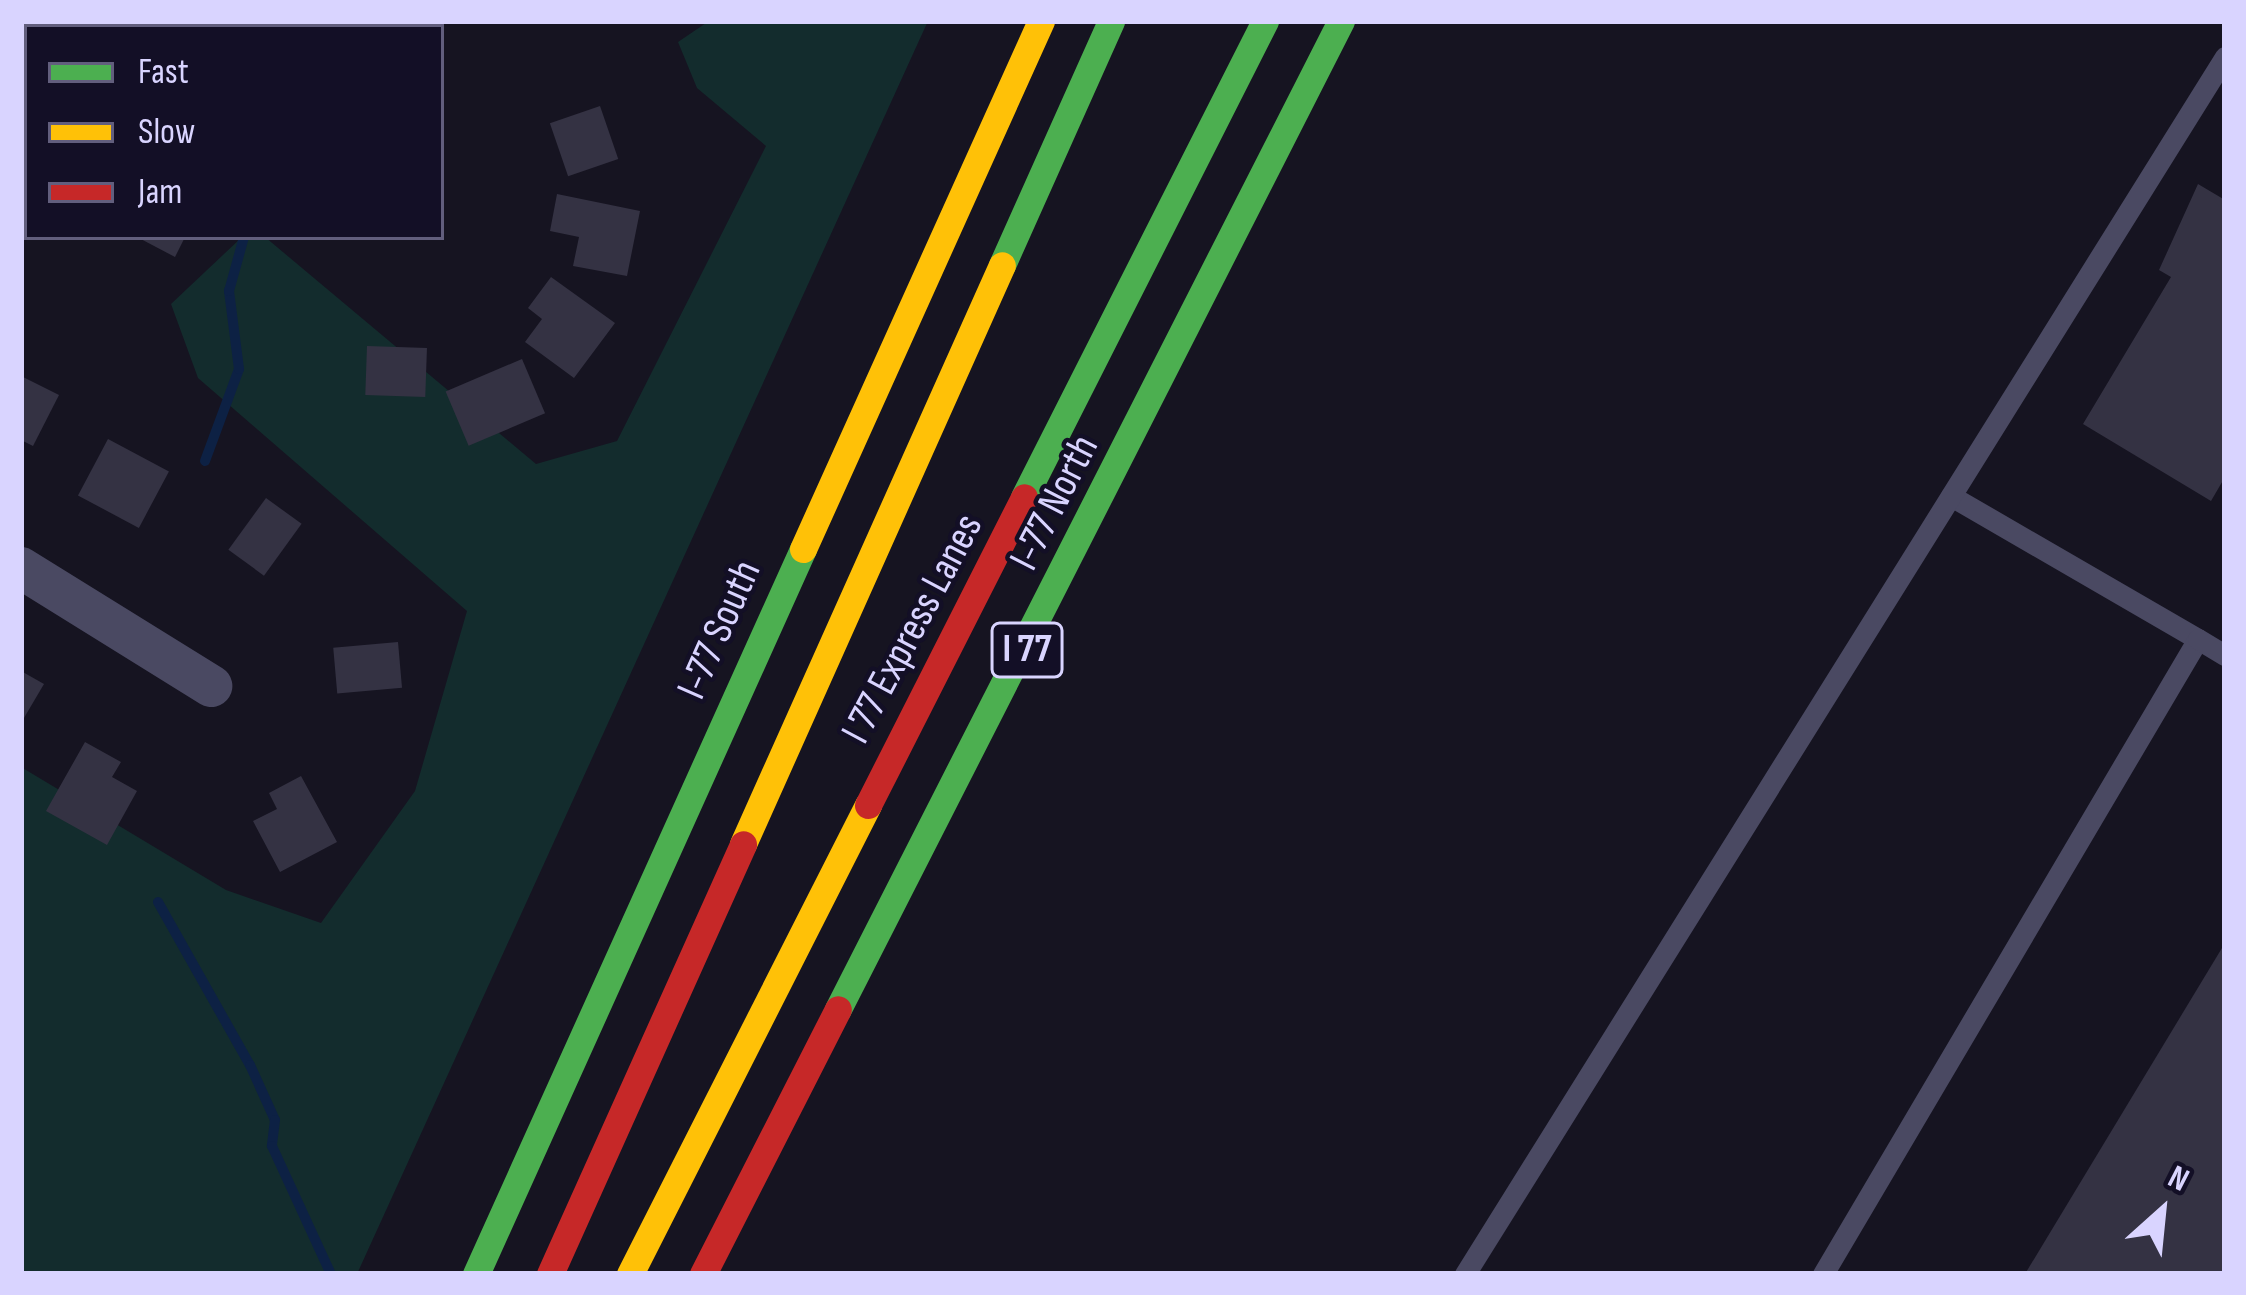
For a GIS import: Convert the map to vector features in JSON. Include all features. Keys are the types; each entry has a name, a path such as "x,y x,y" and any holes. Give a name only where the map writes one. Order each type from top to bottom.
{"highway":[{"name":"I-77 South","path":"476,1274 1041,21"},
{"name":"I 77 Express Lanes","path":"550,1274 1111,21"},
{"name":"I 77 Express Lanes","path":"630,1274 1140,278 1265,21"},
{"name":"I-77 North","path":"704,1274 1341,21"},
{"path":"1140,278 1158,176 1211,60"},
{"path":"971,334 1042,243 1082,162"}],"street":[{"path":"21,568 211,686"}],"lane":[{"path":"1465,1274 2225,57"},
{"path":"1951,496 2225,655"},
{"path":"1823,1274 2198,638"}],"green space":[{"path":"709,21 928,21 357,1274 21,1274 21,767 226,890 321,923 415,791 467,611 198,378 171,304 239,240 269,240 536,464 617,441 766,146 697,88 678,42"}],"building":[{"path":"258,21 336,21 296,24"},
{"path":"600,106 618,159 568,176 550,123"},
{"path":"2198,184 2225,200 2225,477 2211,501 2083,424 2171,277 2159,270"},
{"path":"557,194 640,211 627,276 573,266 579,237 550,231"},
{"path":"143,240 184,240 175,257"},
{"path":"551,277 615,323 574,378 525,342 542,319 528,308"},
{"path":"367,346 427,348 425,397 365,395"},
{"path":"522,359 545,413 469,446 446,391"},
{"path":"21,376 59,395 33,446 21,440"},
{"path":"108,439 169,471 139,528 78,496"},
{"path":"266,498 302,524 264,576 228,550"},
{"path":"398,642 402,688 337,693 333,648"},
{"path":"21,671 44,684 21,723"},
{"path":"85,742 121,762 112,777 137,791 107,845 46,811"},
{"path":"301,776 337,842 280,872 253,821 277,809 269,793"},
{"path":"2225,943 2225,1274 2025,1274"}],"waterway":[{"path":"205,461 239,369 229,291 243,240"},
{"path":"158,902 250,1065 275,1120 272,1146 331,1274"}],"traffic: fast":[{"path":"1002,265 1111,21"},
{"path":"1024,497 1265,21"},
{"path":"838,1009 1341,21"},
{"path":"476,1274 803,549"}],"traffic: slow":[{"path":"803,549 1041,21"},
{"path":"743,844 1002,265"},
{"path":"630,1274 868,805"}],"traffic: jam":[{"path":"868,805 1024,497"},
{"path":"550,1274 743,844"},
{"path":"703,1274 838,1009"}]}
